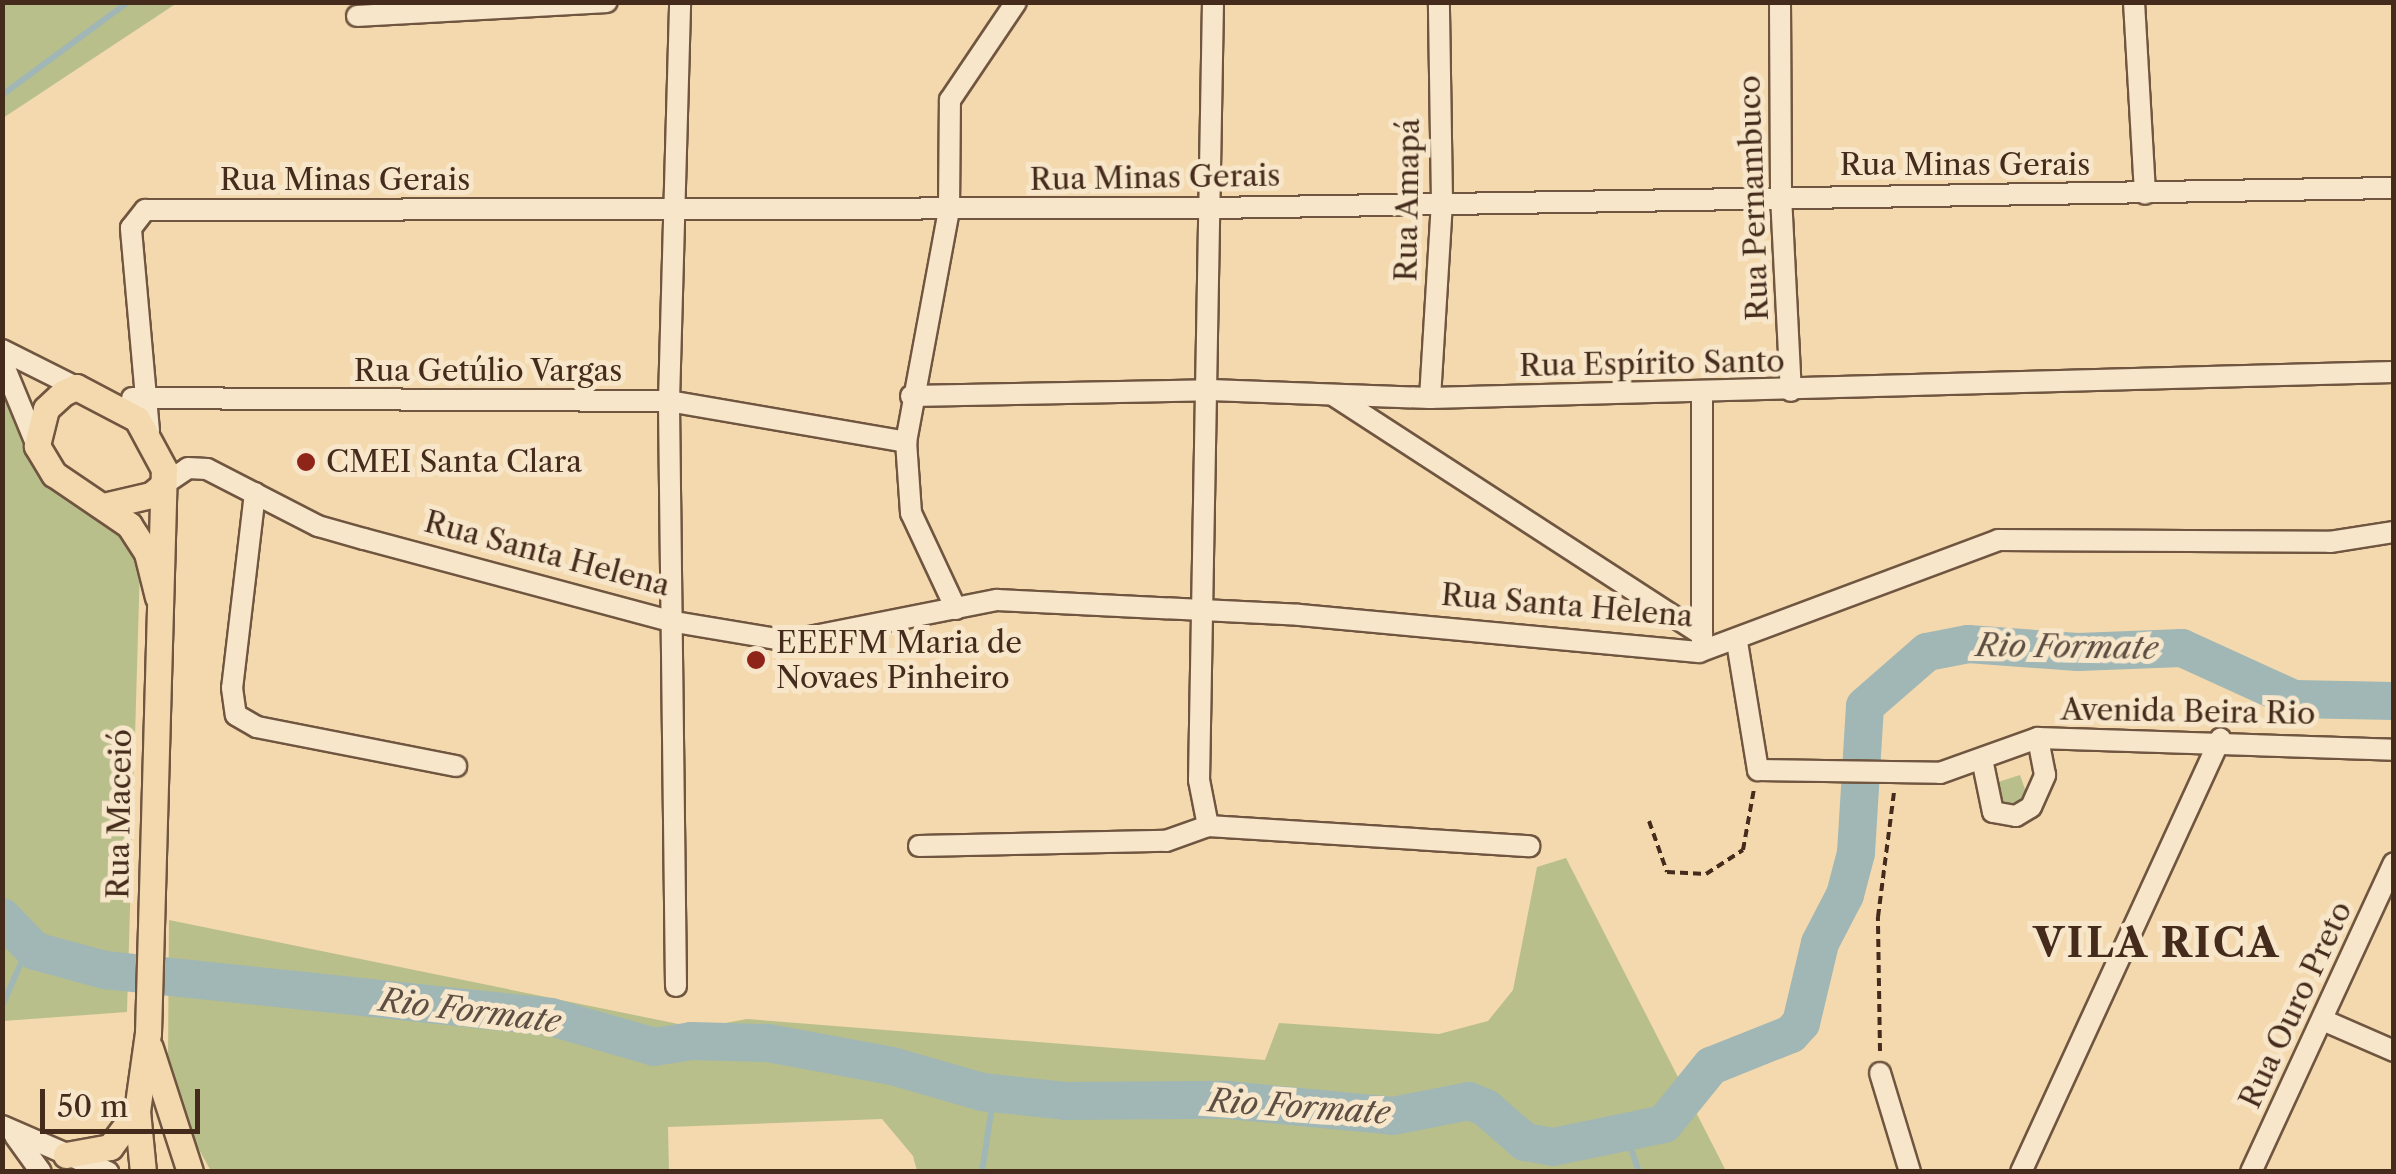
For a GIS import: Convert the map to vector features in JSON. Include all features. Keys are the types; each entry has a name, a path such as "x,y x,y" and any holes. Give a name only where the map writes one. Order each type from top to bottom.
{"main road":[{"path":"108,505 54,474 37,446 46,409 76,388 149,431 160,452 164,485"},
{"name":"Rua Santa Helena","path":"108,505 151,496 164,485"},
{"name":"Rua Maceió","path":"143,1172 137,1111 148,1033 164,485"},
{"name":"Rua Maceió","path":"108,505 146,553 158,596"},
{"name":"Rua Maceió","path":"148,1033 157,1084 190,1172"},
{"path":"66,1155 110,1147 137,1111"}],"street":[{"path":"357,16 606,2"},
{"path":"676,986 669,400 680,2"},
{"path":"956,610 911,513 906,442 911,396 948,210 950,100 1016,2"},
{"path":"1208,826 1199,780 1210,390 1214,2"},
{"name":"Rua Amapá","path":"1430,398 1442,202 1438,2"},
{"name":"Rua Pernambuco","path":"1780,2 1781,196 1792,392"},
{"path":"2134,2 2145,194"},
{"name":"Rua Minas Gerais","path":"149,431 142,396 131,228 145,210 1212,208 2394,188"},
{"path":"2,350 76,388"},
{"path":"2,361 37,446"},
{"name":"Rua Espírito Santo","path":"911,396 1210,390 1430,398 1792,392 2394,372"},
{"path":"1702,392 1702,643"},
{"path":"1332,394 1702,643"},
{"name":"Rua Getúlio Vargas","path":"105,402 142,396 669,400 906,442"},
{"name":"Rua Santa Helena","path":"164,485 188,468 207,470 318,526 669,621 789,641 998,600 1737,642 1998,540 2330,542 2394,532"},
{"path":"255,493 232,688 236,715 257,727 456,766"},
{"path":"1737,642 1758,770"},
{"path":"1982,759 1993,812 2016,816 2030,807 2045,775 2038,738"},
{"name":"Avenida Beira Rio","path":"1758,770 1817,767 1894,777 1982,759 2038,738 2220,740 2394,750"},
{"path":"2021,1172 2220,740"},
{"path":"919,846 1166,841 1208,826 1529,846"},
{"name":"Rua Ouro Preto","path":"2251,1172 2394,863"},
{"path":"2324,1020 2394,1051"},
{"path":"1880,1073 1910,1172"},
{"path":"8,1130 108,1172"},
{"path":"8,1130 41,1172"}],"path":[{"path":"1650,821 1667,872 1706,874 1742,850 1758,770"},
{"path":"1880,1073 1878,916 1894,777"}],"green space":[{"path":"3,2 177,2 177,3 3,118"},
{"path":"2,380 27,457 39,471 111,513 140,565 127,1012 3,1021"},
{"path":"2020,775 2027,795 2009,807 1998,803 1992,784"},
{"path":"1566,858 1726,1171 917,1171 913,1156 882,1119 668,1127 669,1171 211,1171 180,1116 168,1056 169,920 698,1028 747,1019 1265,1060 1279,1023 1439,1034 1488,1021 1513,990 1537,867"}],"waterway":[{"path":"2,95 128,2"},
{"name":"Rio Formate","path":"2,917 35,951 105,970 551,1017 654,1047 691,1041 768,1043 892,1066 982,1092 1065,1101 1228,1100 1393,1116 1469,1101 1486,1108 1525,1142 1553,1147 1664,1124 1711,1066 1791,1034 1801,1023 1820,943 1845,895 1856,853 1865,706 1927,652 1968,644 2078,652 2182,648 2294,699 2394,701"},
{"path":"2,1006 28,947"},
{"path":"982,1172 994,1093"},
{"path":"1626,1134 1639,1172"}],"place":[{"name":"CMEI Santa Clara","path":"306,462"},
{"name":"EEEFM Maria de Novaes Pinheiro","path":"756,660"}],"district":[{"name":"VILA RICA","path":"2157,943"}]}
